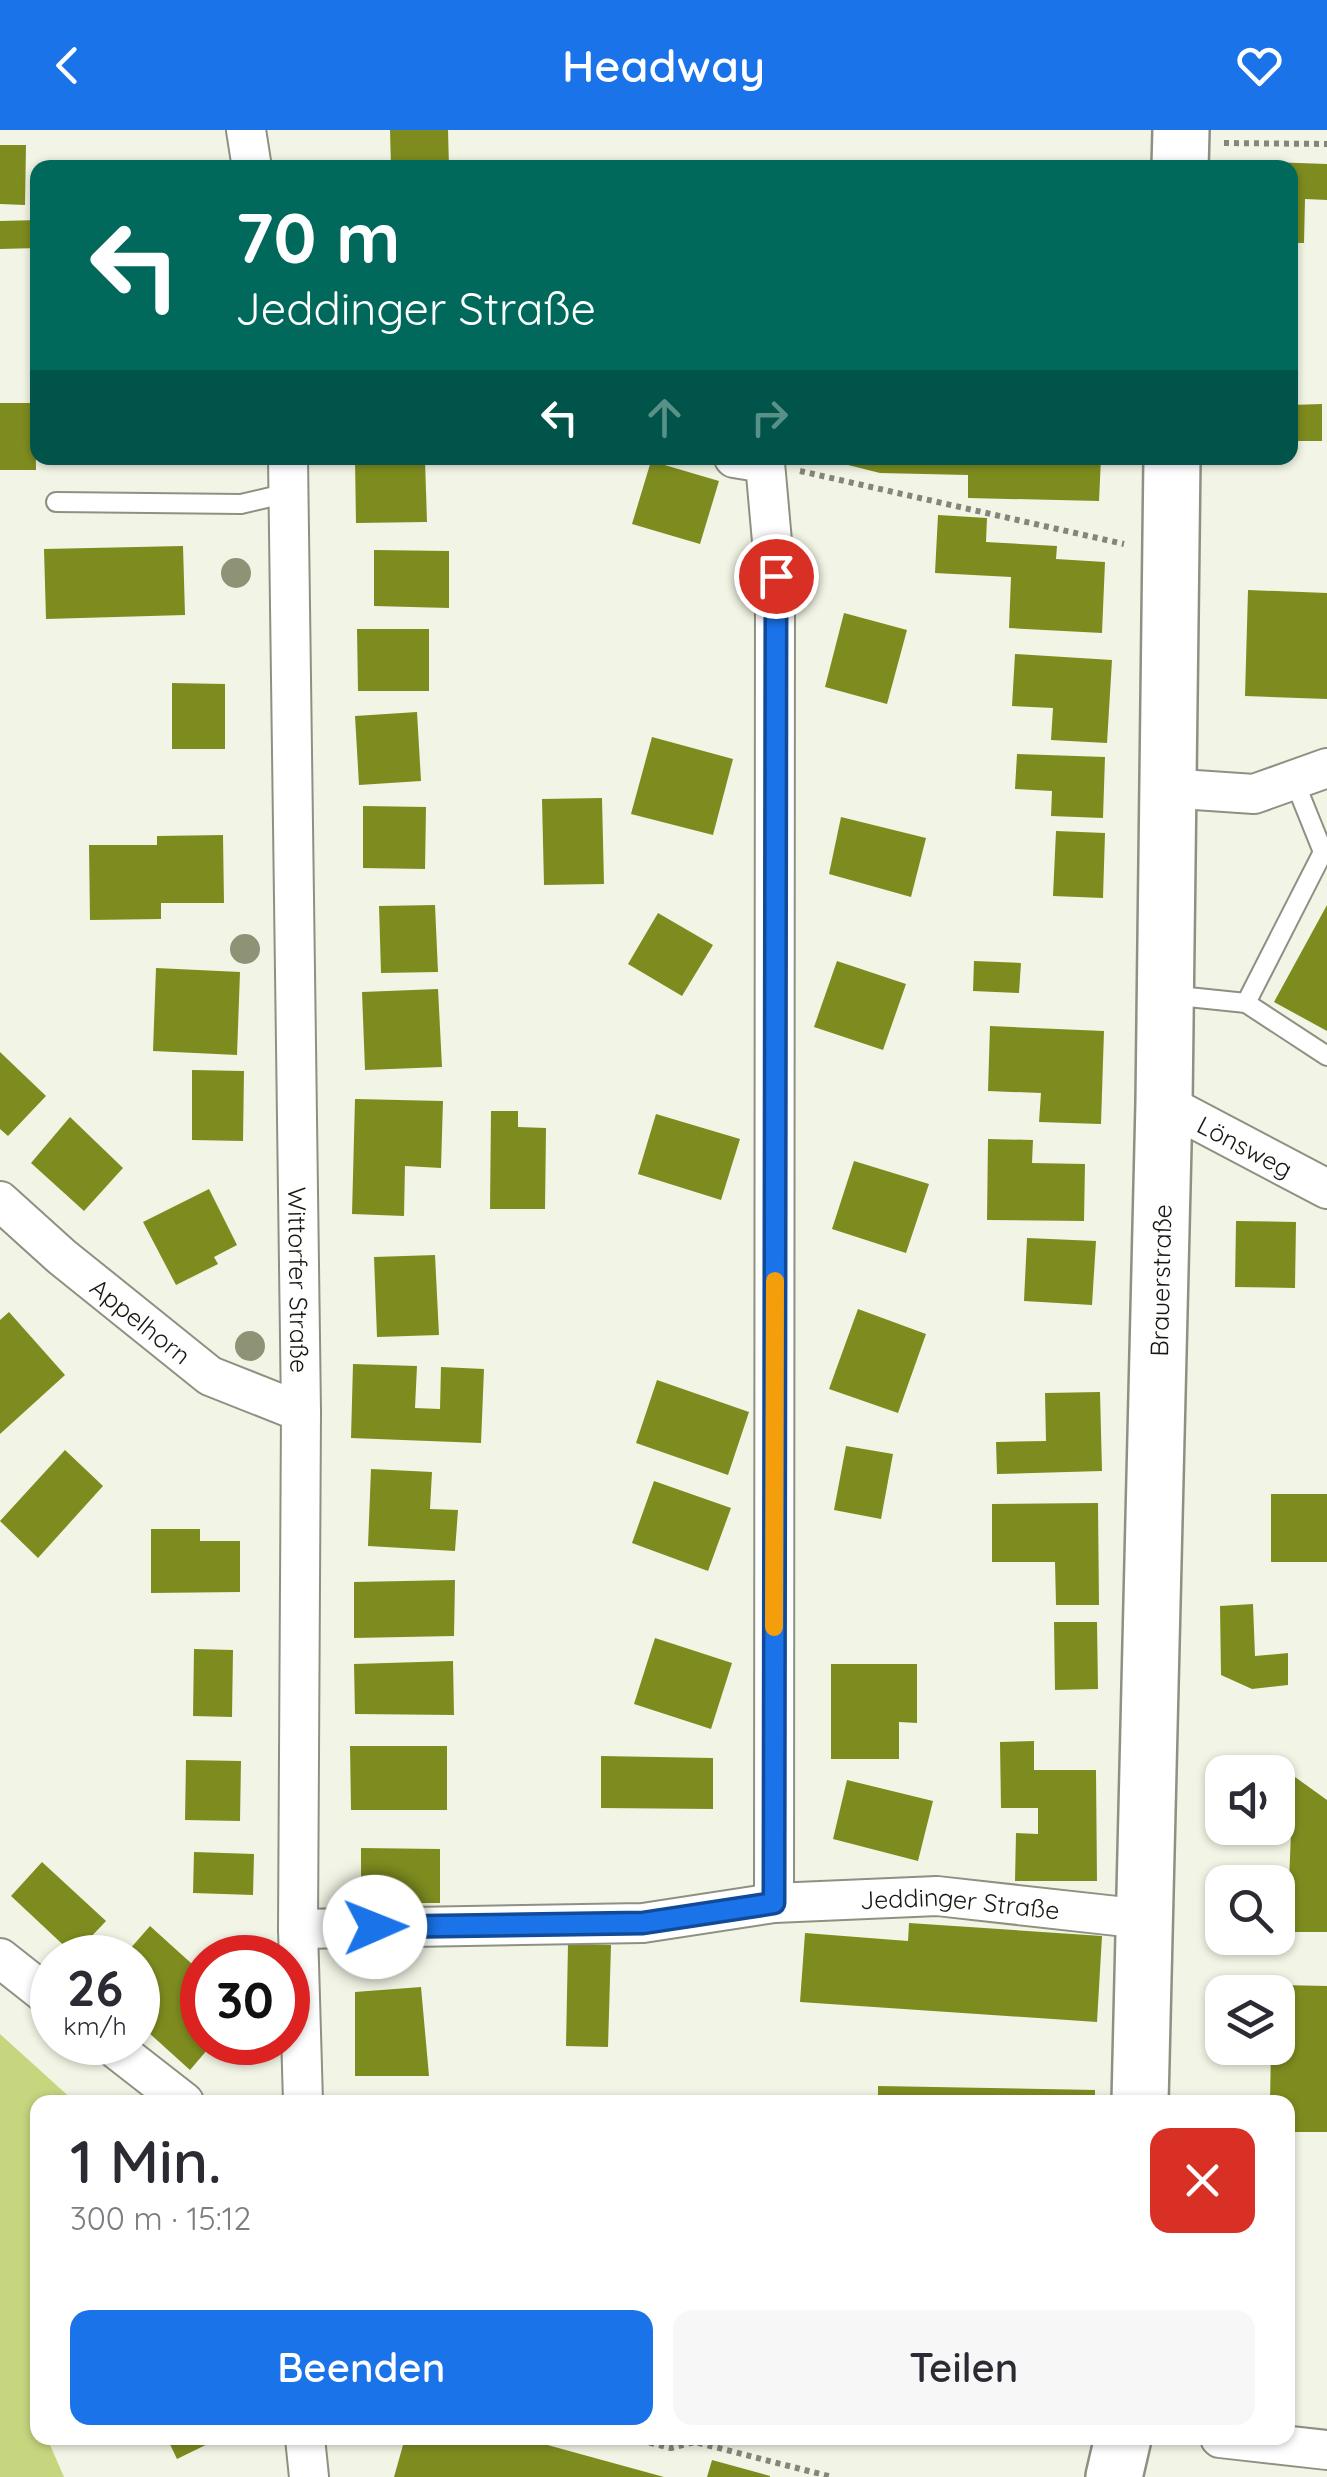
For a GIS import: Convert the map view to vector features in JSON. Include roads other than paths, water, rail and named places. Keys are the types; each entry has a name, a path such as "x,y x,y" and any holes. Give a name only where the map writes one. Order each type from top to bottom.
{"main road":[{"name":"Brauerstraße","path":"1140,2095 1164,1103 1172,465"},
{"path":"1114,2477 1121,2445"}],"street":[{"path":"246,130 251,160"},
{"path":"750,465 776,576 774,1903"},
{"name":"Wittorfer Straße","path":"288,475 301,1412 298,1928 303,2095"},
{"path":"1166,788 1254,794 1311,774"},
{"name":"Lönsweg","path":"1164,1103 1327,1189"},
{"name":"Appelhorn","path":"0,1202 210,1376 301,1412"},
{"name":"Jeddinger Straße","path":"298,1928 643,1923 774,1903 937,1896 1144,1918"},
{"path":"0,1958 30,1982"},
{"path":"137,2065 175,2095"},
{"path":"305,2445 309,2477"},
{"path":"1282,2445 1327,2450"}],"lane":[{"path":"56,502 241,504 288,475"},
{"path":"1246,1003 1325,853 1311,774"},
{"path":"1165,995 1246,1003 1327,1056"}]}
